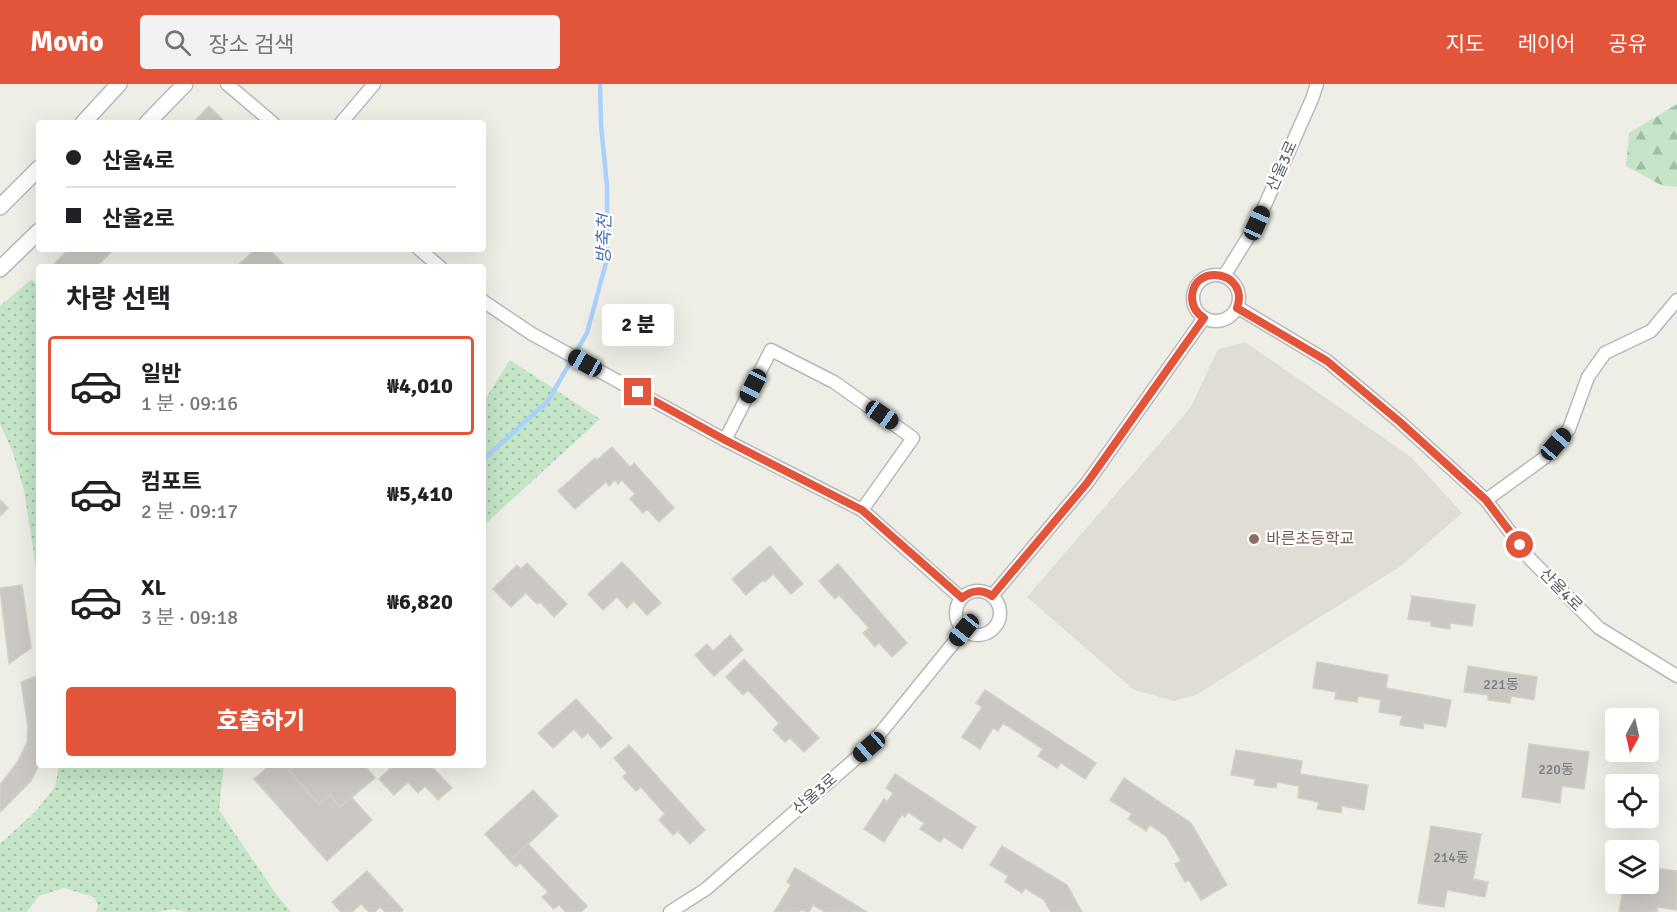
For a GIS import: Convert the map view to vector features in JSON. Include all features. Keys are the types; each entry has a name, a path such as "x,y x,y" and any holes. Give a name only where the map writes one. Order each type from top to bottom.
{"street":[{"path":"85,120 119,84"},
{"path":"150,120 185,84"},
{"path":"227,84 269,120"},
{"path":"343,120 374,84"},
{"name":"산울3로","path":"1224,276 1257,223 1317,84"},
{"path":"0,207 36,171"},
{"path":"0,268 36,234"},
{"path":"422,252 436,264"},
{"path":"1214,274 1224,276 1234,283 1238,290 1237,308 1229,317 1221,321 1204,318 1194,308 1192,301 1195,286 1207,276 1214,274"},
{"path":"1486,500 1544,458 1569,429 1588,377 1605,353 1651,331 1677,300"},
{"path":"486,303 532,334 725,440 862,510 962,598"},
{"name":"산울4로","path":"1237,308 1327,361 1400,422 1486,500 1531,560 1599,627 1677,676"},
{"path":"992,596 1087,483 1204,318"},
{"path":"725,440 771,350 834,382 914,438 862,510"},
{"path":"974,591 982,591 992,596 998,605 999,612 995,625 984,633 970,633 964,630 956,619 956,611 962,598 974,591"},
{"name":"산울3로","path":"670,912 706,889 869,747 964,630"}],"shaded area":[{"name":"바른초등학교","path":"1245,342 1411,457 1462,513 1401,566 1196,695 1174,701 1134,690 1027,597 1191,407 1218,349"}],"green space":[{"path":"1677,104 1677,187 1661,185 1626,166 1629,133"},
{"path":"32,279 36,284 36,568 24,490 12,450 0,424 0,306"},
{"path":"510,360 600,419 486,523 486,398"},
{"path":"58,768 224,768 219,810 276,894 291,912 189,912 174,909 156,912 96,912 98,906 94,897 64,888 39,896 27,912 0,912 0,844 36,811 55,787"}],"building":[{"path":"209,106 223,120 196,120"},
{"path":"66,252 111,252 99,264 54,264"},
{"path":"253,252 272,252 283,264 239,264"},
{"path":"612,447 630,467 634,463 674,508 659,522 647,509 643,513 630,499 635,494 622,480 618,484 615,480 609,486 606,482 575,509 558,491 595,458 597,460"},
{"path":"0,500 8,508 0,516"},
{"path":"770,546 803,584 791,594 773,574 746,595 732,579"},
{"path":"622,562 661,603 647,615 634,601 627,608 617,597 603,610 588,594"},
{"path":"527,563 567,604 554,617 540,602 537,604 526,593 511,607 493,589 517,565 521,569"},
{"path":"838,564 907,643 892,657 879,643 875,647 863,633 869,628 839,595 835,599 819,581"},
{"path":"22,585 31,648 9,664 0,588"},
{"path":"1412,596 1475,605 1472,626 1450,623 1450,629 1431,626 1431,622 1408,619"},
{"path":"730,635 743,650 714,676 695,655 707,644 713,651"},
{"path":"744,659 819,738 804,752 790,738 785,742 773,730 779,723 748,690 743,695 726,677"},
{"path":"1317,662 1388,675 1386,688 1451,700 1446,727 1424,723 1423,729 1400,725 1402,716 1379,712 1381,700 1358,696 1357,702 1335,699 1336,692 1313,688"},
{"path":"1468,666 1537,677 1534,700 1511,696 1510,703 1488,700 1488,695 1464,692"},
{"path":"36,676 38,768 31,781 0,812 0,785 18,761 27,742 28,727 21,682"},
{"path":"985,690 1096,763 1085,779 1061,763 1057,768 1038,756 1043,749 1003,723 998,731 993,728 980,749 962,737 982,707 976,703"},
{"path":"576,699 612,738 601,748 588,733 582,738 574,729 553,748 538,733"},
{"path":"1529,744 1589,752 1584,789 1562,786 1560,803 1522,797"},
{"path":"629,745 705,830 690,844 678,831 673,835 659,820 665,814 641,787 636,791 623,777 627,773 614,758"},
{"path":"1236,750 1302,761 1300,774 1368,785 1364,810 1342,806 1341,813 1317,809 1319,802 1298,798 1299,786 1277,782 1276,788 1254,785 1255,779 1231,775"},
{"path":"267,768 292,768 289,771 319,804 330,795 340,807 351,797 372,820 327,861 254,779"},
{"path":"292,768 367,768 375,778 340,807 330,795 319,804 289,771"},
{"path":"391,768 433,768 452,788 438,800 425,786 418,793 408,782 394,795 379,779"},
{"path":"895,774 976,827 962,849 944,837 940,842 920,829 924,823 908,812 905,817 902,814 884,842 864,829 884,799 887,802 893,793 886,788"},
{"path":"1124,778 1191,823 1227,885 1201,900 1189,880 1185,882 1175,864 1181,861 1167,837 1150,825 1146,831 1128,819 1132,814 1110,800"},
{"path":"533,790 558,816 510,861 485,834"},
{"path":"1431,826 1481,834 1473,879 1488,882 1485,897 1447,890 1444,907 1418,903"},
{"path":"528,844 587,906 581,912 566,912 559,905 554,909 542,897 548,892 520,863 516,867 510,861"},
{"path":"1002,846 1067,885 1082,912 1051,912 1044,900 1025,888 1022,893 1005,882 1008,876 990,865"},
{"path":"795,868 867,912 825,912 813,905 809,912 801,910 799,912 774,912 791,885 787,882"},
{"path":"1659,869 1677,871 1677,910 1657,907 1657,912 1619,912 1622,894 1659,894"},
{"path":"367,871 403,910 401,912 385,912 380,907 375,912 369,912 361,904 352,912 341,912 332,902"}],"waterway":[{"name":"방축천","path":"486,457 548,401 587,333 607,259 607,186 601,125 600,84"}],"place":[{"name":"바른초등학교","path":"1254,539"}],"route":[{"path":"638,392 725,440 862,510 962,598 974,591 982,591 992,596 1087,483 1204,318 1194,308 1192,301 1195,286 1207,276 1222,275 1234,283 1238,290 1237,308 1327,361 1400,422 1486,500 1520,545"}]}
